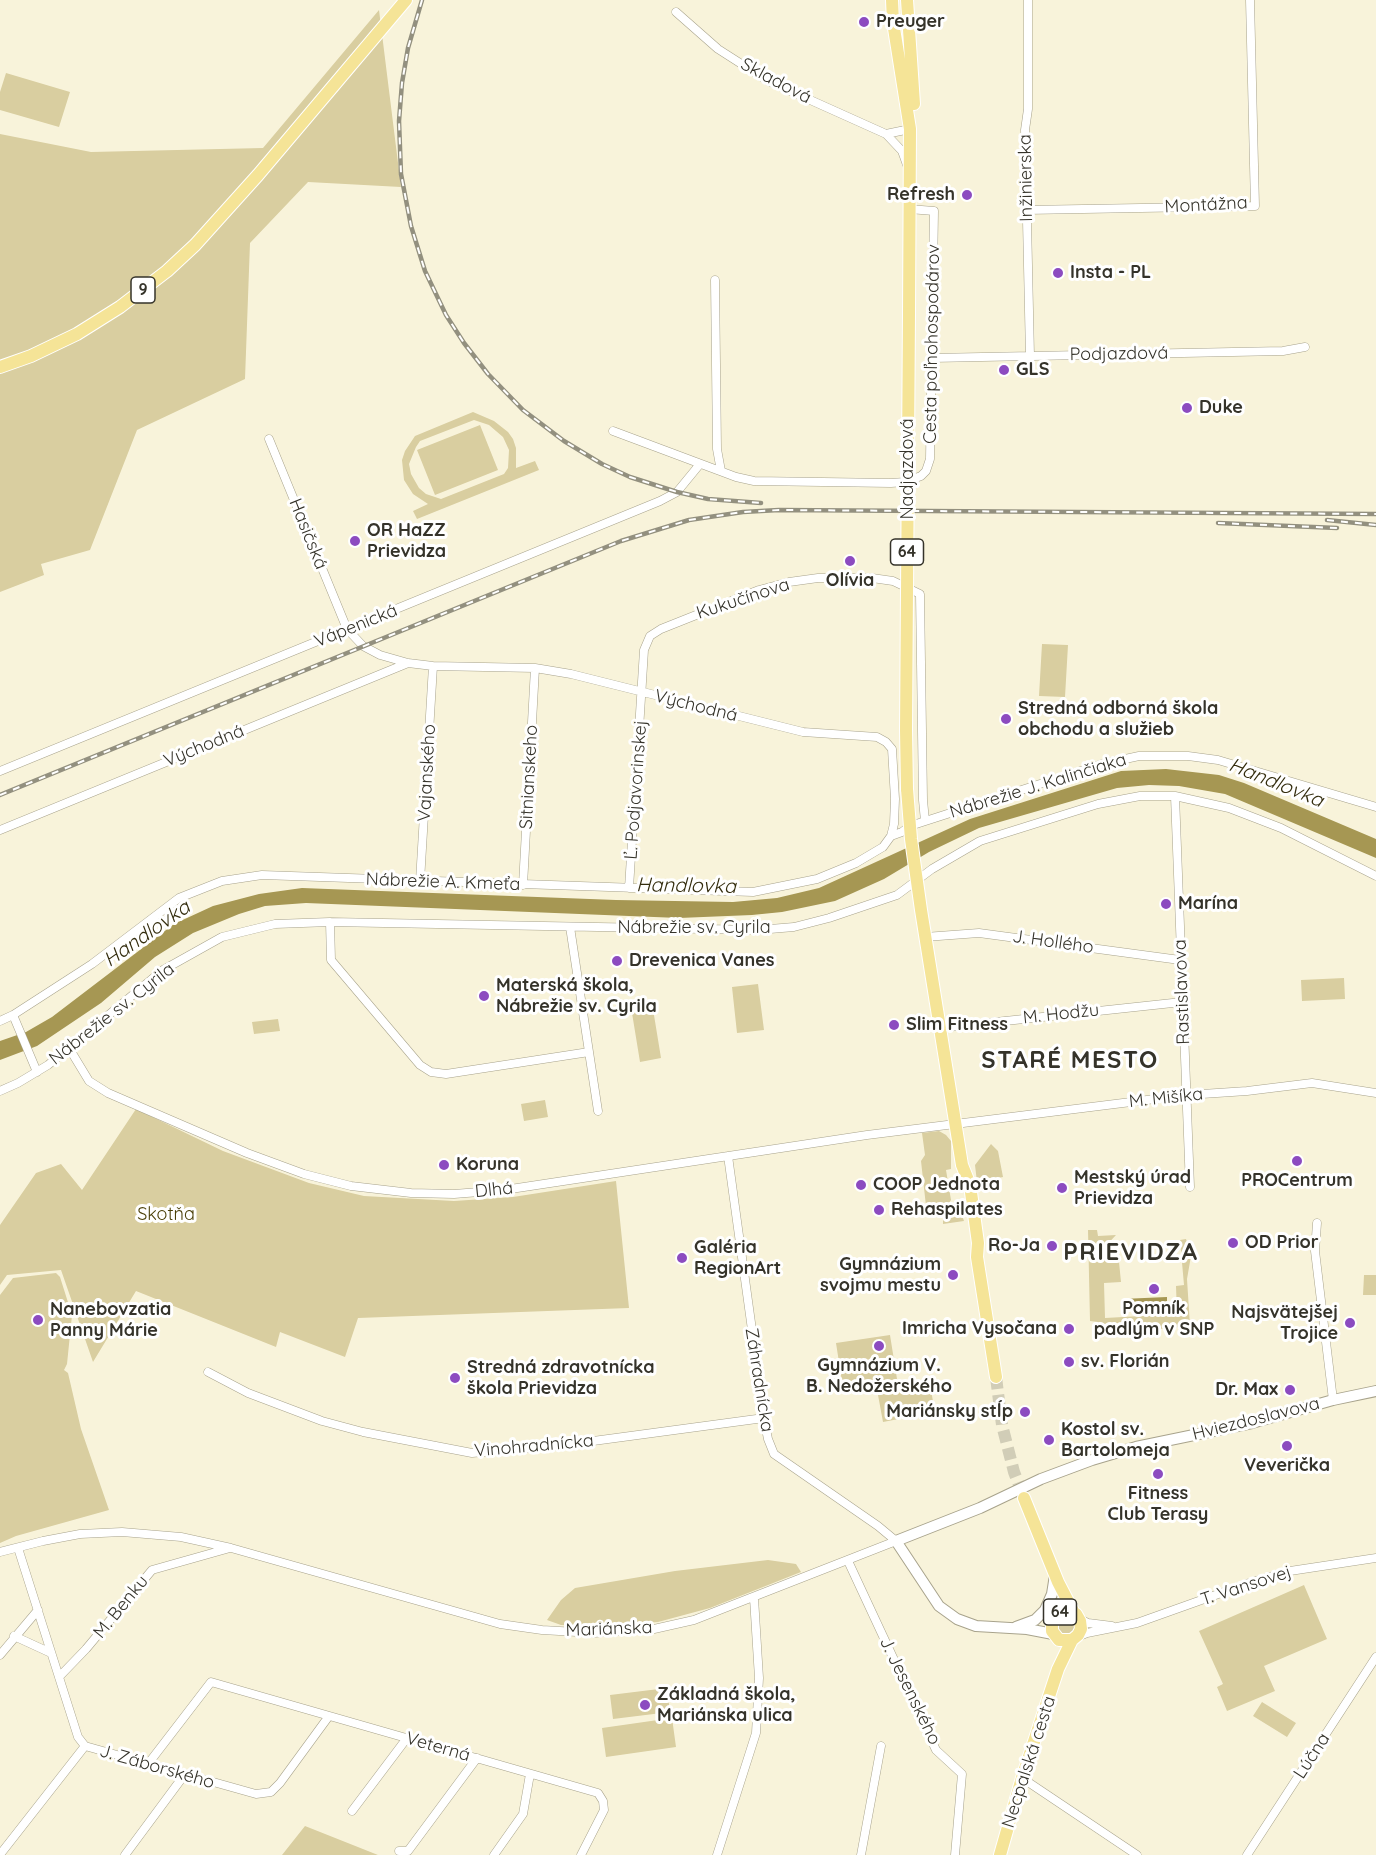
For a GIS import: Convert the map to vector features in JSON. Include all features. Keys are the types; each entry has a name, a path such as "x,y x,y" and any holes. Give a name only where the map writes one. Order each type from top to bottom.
{"main road":[{"name":"Nadjazdová","path":"892,0 893,22 910,129"},
{"name":"Nadjazdová","path":"907,0 914,98 910,129 906,718 908,795 917,881"},
{"name":"9","path":"0,367 31,356 77,334 147,288 195,245 258,175 403,3"},
{"name":"64","path":"917,881 955,1125 962,1165 970,1185 978,1243 977,1257 996,1377"},
{"name":"64","path":"1024,1498 1057,1579 1077,1616 1081,1629 1074,1638 1064,1641 1055,1636 1057,1579"},
{"name":"64","path":"1056,1616 1067,1611 1077,1616"},
{"name":"Necpalská cesta","path":"1055,1636 1058,1669"},
{"name":"Necpalská cesta","path":"1000,1855 1022,1778 1058,1669 1074,1638"}],"street":[{"name":"Inžinierska","path":"1028,0 1028,109 1025,130 1030,356"},
{"name":"Montážna","path":"1026,210 1255,207 1250,0"},
{"name":"Skladová","path":"676,12 718,48 768,81 886,134 902,151 910,174"},
{"path":"886,134 910,129"},
{"name":"Cesta poľnohospodárov","path":"613,431 700,464 745,479 768,483 898,482 915,479 926,471 930,459 934,211 909,209"},
{"path":"715,280 717,449 721,471"},
{"name":"Podjazdová","path":"932,358 1283,351 1305,347"},
{"name":"Hasičská","path":"269,439 346,629"},
{"name":"Vápenická","path":"0,771 660,501 677,492 700,464"},
{"name":"Kukučínova","path":"642,693 644,650 650,636 661,628 759,590 789,582 818,578 872,578 893,581 920,594 925,821"},
{"name":"Východná","path":"346,629 363,646 380,655 408,663 433,666 535,668 571,674 803,732 877,737 892,749 895,799 891,836"},
{"name":"Východná","path":"0,830 408,663"},
{"name":"Vajanského","path":"420,881 433,666"},
{"name":"Sitnianskeho","path":"523,885 535,668"},
{"name":"Ľ. Podjavorinskej","path":"629,888 642,693"},
{"name":"Nábrežie J. Kalinčiaka","path":"911,832 925,821 1134,756 1188,756 1230,763 1376,807"},
{"path":"895,799 908,795"},
{"name":"Nábrežie sv. Cyrila","path":"0,1091 37,1072 164,970 222,937 275,924 330,922 758,930 794,927 897,895 932,869 980,841 1121,799 1140,796 1175,796 1229,808 1281,828 1376,876"},
{"name":"Rastislavova","path":"1175,796 1190,1187"},
{"name":"Nábrežie A. Kmeťa","path":"0,1021 14,1015 92,964 180,898 222,881 262,875 753,892 816,879 856,863 883,847 891,836 911,832"},
{"path":"330,922 331,960 420,1065 431,1072 446,1074 589,1052"},
{"path":"570,927 598,1111"},
{"name":"J. Hollého","path":"925,937 979,933 1180,960"},
{"name":"M. Hodžu","path":"940,1028 1182,1002"},
{"path":"14,1015 37,1072"},
{"name":"Dlhá","path":"69,1048 88,1081 108,1093 276,1165 351,1186 411,1193 454,1194 504,1190 867,1135 955,1125"},
{"name":"M. Mišíka","path":"955,1125 1187,1095 1247,1092 1312,1083 1376,1093"},
{"name":"Záhradnícka","path":"728,1156 764,1418 774,1454 897,1541"},
{"path":"1317,1223 1315,1251 1334,1400"},
{"name":"Vinohradnícka","path":"208,1372 248,1393 322,1421 363,1432 472,1453 567,1445 764,1418"},
{"name":"Hviezdoslavova","path":"1041,1479 1136,1447 1243,1425 1376,1391"},
{"name":"Mariánska","path":"0,1552 67,1536 122,1532 181,1537 231,1548 500,1624 542,1630 594,1633 654,1629 694,1620 754,1598 980,1508 1041,1479"},
{"path":"897,1541 929,1594 948,1614 976,1626 1027,1629 1055,1636"},
{"name":"J. Záborského","path":"18,1548 78,1737 85,1746 256,1794 271,1792 280,1783 329,1716"},
{"name":"M. Benku","path":"59,1677 86,1649 152,1570 231,1548"},
{"name":"T. Vansovej","path":"1074,1638 1087,1633 1137,1623 1252,1582 1290,1571 1376,1558"},
{"name":"J. Jesenského","path":"848,1561 936,1750 962,1774 955,1855"},
{"path":"1014,1628 1035,1620 1046,1610 1057,1579"},
{"path":"717,1855 756,1733 759,1677 754,1598"},
{"path":"0,1655 38,1610"},
{"path":"1027,1629 1056,1616"},
{"name":"T. Vansovej","path":"1077,1616 1088,1623 1120,1627"},
{"path":"14,1636 51,1653"},
{"name":"Lúčna","path":"1247,1855 1376,1657"},
{"name":"Veterná","path":"148,1764 212,1682 598,1793 603,1801 604,1810 581,1855"},
{"path":"352,1811 407,1738"},
{"path":"2,1852 85,1746"},
{"path":"861,1855 881,1746"},
{"path":"399,1851 408,1851 477,1758"},
{"path":"125,1855 185,1774"},
{"path":"494,1855 523,1814 530,1774"},
{"path":"1022,1778 1137,1855"}],"green space":[{"path":"379,10 401,187 308,182 250,243 245,379 137,430 90,550 41,564 44,575 0,592 0,134 91,152 263,148"},
{"path":"6,73 70,92 59,127 0,110 0,92"},
{"path":"473,412 494,421 508,432 516,448 516,468 535,461 539,470 417,519 413,511 428,504 413,494 404,480 402,460 415,436","holes":["474,420 489,425 503,437 509,450 508,468 504,474 441,499 426,494 419,488 411,474 409,464 420,441"]},
{"path":"480,425 498,470 435,495 417,450"},
{"path":"1042,644 1068,645 1065,697 1039,696"},
{"path":"1344,978 1345,999 1302,1001 1301,980"},
{"path":"758,984 764,1030 737,1033 732,987"},
{"path":"653,1009 661,1058 640,1062 632,1013"},
{"path":"278,1019 280,1031 254,1034 252,1022"},
{"path":"545,1100 548,1117 524,1121 521,1104"},
{"name":"Skotňa","path":"136,1109 223,1151 309,1183 364,1196 454,1201 513,1197 616,1181 629,1308 358,1318 345,1357 280,1332 276,1347 136,1291 93,1362 61,1270 7,1275 0,1285 0,1225 36,1173 61,1164 82,1190"},
{"path":"939,1131 951,1141 951,1169 946,1170 951,1200 949,1203 926,1206 921,1161 925,1155 922,1133"},
{"path":"991,1144 998,1151 1003,1177 977,1182 975,1165"},
{"path":"957,1202 964,1221 943,1224 943,1220"},
{"path":"1088,1230 1097,1230 1098,1236 1116,1235 1102,1250 1119,1262 1121,1282 1104,1283 1105,1318 1177,1314 1176,1286 1184,1285 1180,1240 1186,1239 1191,1256 1187,1279 1190,1326 1103,1335 1103,1328 1098,1322 1090,1321"},
{"path":"56,1273 60,1277 72,1315 67,1364 64,1370 68,1373 81,1429 109,1510 16,1536 0,1543 0,1295 13,1278"},
{"path":"1364,1275 1376,1275 1376,1295 1363,1295"},
{"path":"890,1335 897,1379 843,1388 836,1343"},
{"path":"930,1385 935,1412 883,1422 878,1395"},
{"path":"768,1560 796,1564 801,1572 710,1608 658,1622 600,1627 561,1625 547,1620 561,1600 575,1588 675,1571"},
{"path":"1304,1585 1327,1639 1264,1666 1275,1691 1227,1711 1217,1687 1223,1684 1199,1631"},
{"path":"1061,1617 1072,1617 1077,1627 1074,1632 1064,1636 1058,1633 1057,1621"},
{"path":"667,1688 670,1712 613,1719 610,1695"},
{"path":"1262,1702 1296,1723 1287,1737 1253,1716"},
{"path":"672,1718 676,1747 606,1757 602,1728"},
{"path":"305,1826 378,1855 282,1855"}],"shaded area":[{"path":"1166,769 1219,775 1244,783 1376,839 1376,858 1225,794 1179,786 1149,785 1117,788 979,828 929,852 884,879 835,901 782,912 679,918 306,903 265,906 193,933 155,957 101,1003 37,1046 0,1060 0,1041 26,1032 52,1017 174,924 213,906 259,894 302,888 616,900 733,902 777,898 819,888 970,819 1121,771"},
{"path":"1167,1297 1167,1308 1122,1310 1122,1299"}],"tunnel":[{"path":"996,1377 1002,1425 1014,1472 1024,1498"}],"railway":[{"path":"422,0 408,48 402,83 399,121 401,174 411,226 425,271 446,315 464,343 488,374 523,410 564,441 602,464 630,477 677,492 708,499 761,503"},
{"path":"0,795 621,541 689,520 743,512 779,510 1376,514"},
{"path":"1327,520 1376,525"},
{"path":"1218,523 1337,528"}],"place":[{"name":"Preuger","path":"864,22"},
{"name":"Refresh","path":"967,195"},
{"name":"Insta - PL","path":"1058,273"},
{"name":"GLS","path":"1004,370"},
{"name":"Duke","path":"1187,408"},
{"name":"OR HaZZ Prievidza","path":"355,541"},
{"name":"Olívia","path":"850,561"},
{"name":"Stredná odborná škola obchodu a služieb","path":"1006,719"},
{"name":"Marína","path":"1166,904"},
{"name":"Drevenica Vanes","path":"617,961"},
{"name":"Materská škola, Nábrežie sv. Cyrila","path":"484,996"},
{"name":"Slim Fitness","path":"894,1025"},
{"name":"PROCentrum","path":"1297,1161"},
{"name":"Koruna","path":"444,1165"},
{"name":"COOP Jednota","path":"861,1185"},
{"name":"Mestský úrad Prievidza","path":"1062,1188"},
{"name":"Rehaspilates","path":"879,1210"},
{"name":"OD Prior","path":"1233,1243"},
{"name":"Ro-Ja","path":"1052,1246"},
{"name":"Galéria RegionArt","path":"682,1258"},
{"name":"Gymnázium svojmu mestu","path":"953,1275"},
{"name":"Pomník padlým v SNP","path":"1154,1289"},
{"name":"Nanebovzatia Panny Márie","path":"38,1320"},
{"name":"Najsvätejšej Trojice","path":"1350,1323"},
{"name":"Imricha Vysočana","path":"1069,1329"},
{"name":"Gymnázium V. B. Nedožerského","path":"879,1346"},
{"name":"sv. Florián","path":"1069,1362"},
{"name":"Stredná zdravotnícka škola Prievidza","path":"455,1378"},
{"name":"Dr. Max","path":"1290,1390"},
{"name":"Mariánsky stĺp","path":"1025,1412"},
{"name":"Kostol sv. Bartolomeja","path":"1049,1440"},
{"name":"Veverička","path":"1287,1446"},
{"name":"Fitness Club Terasy","path":"1158,1474"},
{"name":"Základná škola, Mariánska ulica","path":"645,1705"}],"district":[{"name":"STARÉ MESTO","path":"1070,1061"},
{"name":"PRIEVIDZA","path":"1131,1253"}],"water label":[{"name":"Handlovka","path":"1276,783"},
{"name":"Handlovka","path":"686,886"},
{"name":"Handlovka","path":"147,934"}]}
